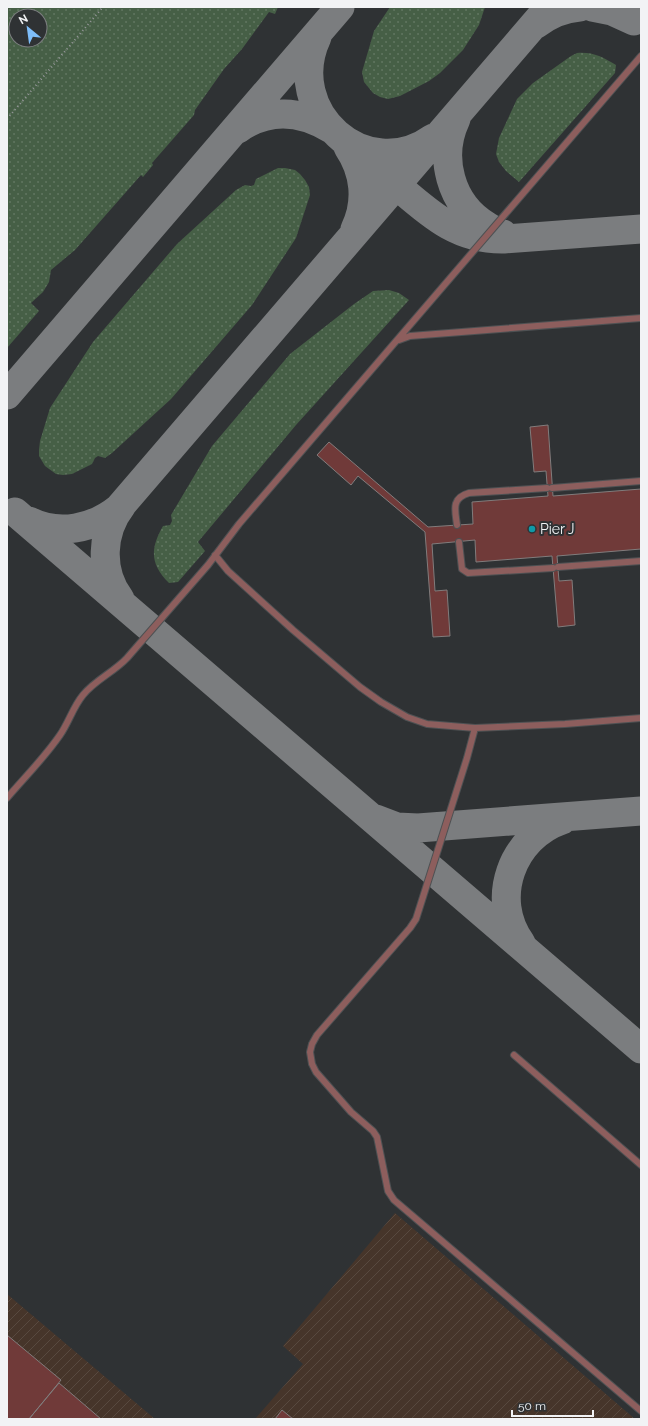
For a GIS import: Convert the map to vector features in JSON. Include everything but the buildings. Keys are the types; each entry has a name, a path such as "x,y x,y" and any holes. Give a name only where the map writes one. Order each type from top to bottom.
{"lane":[{"path":"7,798 54,743 65,727 77,703 84,694 98,681 118,667 641,56"},
{"path":"393,345 399,340 410,336 641,318"},
{"path":"457,525 455,505 457,499 462,495 469,493 641,481"},
{"path":"459,542 462,569 468,573 641,561"},
{"path":"215,555 228,570 293,630 342,672 381,702 407,716 427,724 475,728 565,724 641,718"},
{"path":"475,728 467,758 416,919 410,928 317,1035 310,1052 312,1064 316,1072 342,1103 369,1127 377,1137 388,1191 394,1200 641,1411"},
{"path":"514,1055 641,1165"}],"path":[{"path":"7,119 102,7"}],"shaded area":[{"path":"395,1213 635,1419 255,1419 303,1364 283,1346"},
{"path":"7,1294 155,1419 7,1419"}],"green space":[{"path":"7,7 278,7 275,14 269,12 242,49 224,69 195,110 194,115 152,163 153,165 143,177 141,175 75,250 51,270 49,282 43,292 31,303 39,311 7,348"},
{"path":"390,7 485,7 479,25 463,50 440,73 429,81 400,96 388,99 373,93 364,82 362,72 374,31"},
{"path":"577,53 593,54 616,65 615,73 519,182 506,171 499,162 496,154 499,138 517,99 533,83"},
{"path":"278,168 295,170 300,174 309,187 310,195 296,238 252,305 171,399 112,453 105,458 98,456 92,464 72,474 56,474 45,466 39,456 39,450 40,441 50,408 93,342 177,244 236,190 245,185 254,185 256,179"},
{"path":"389,290 399,293 409,300 296,425 198,542 205,551 178,582 169,583 155,563 154,549 156,542 163,526 170,525 172,521 171,515 212,446 290,354 373,291"}],"taxiway":[{"path":"7,395 340,7"},
{"path":"29,521 40,526 52,528 76,528 98,521 119,508 549,7"},
{"path":"535,25 556,13 580,7"},
{"path":"592,7 612,11 634,21"},
{"path":"317,37 309,65 311,91 321,115 337,134 358,147 382,153 407,151 433,138"},
{"path":"238,129 261,117 284,114 308,118 331,129"},
{"path":"456,119 448,149 448,164 456,192 474,217 493,230 503,234"},
{"path":"338,135 431,214 471,235 504,239 641,229"},
{"path":"348,147 358,167 363,187 362,208 355,229"},
{"path":"120,599 108,576 105,552 110,527 122,505"},
{"path":"15,512 641,1049"},
{"path":"376,819 397,827 418,828 641,811"},
{"path":"521,943 512,926 507,908 507,889 511,871 519,855 530,840 545,828 562,820"}],"place":[{"name":"Pier J","path":"532,529"}]}
